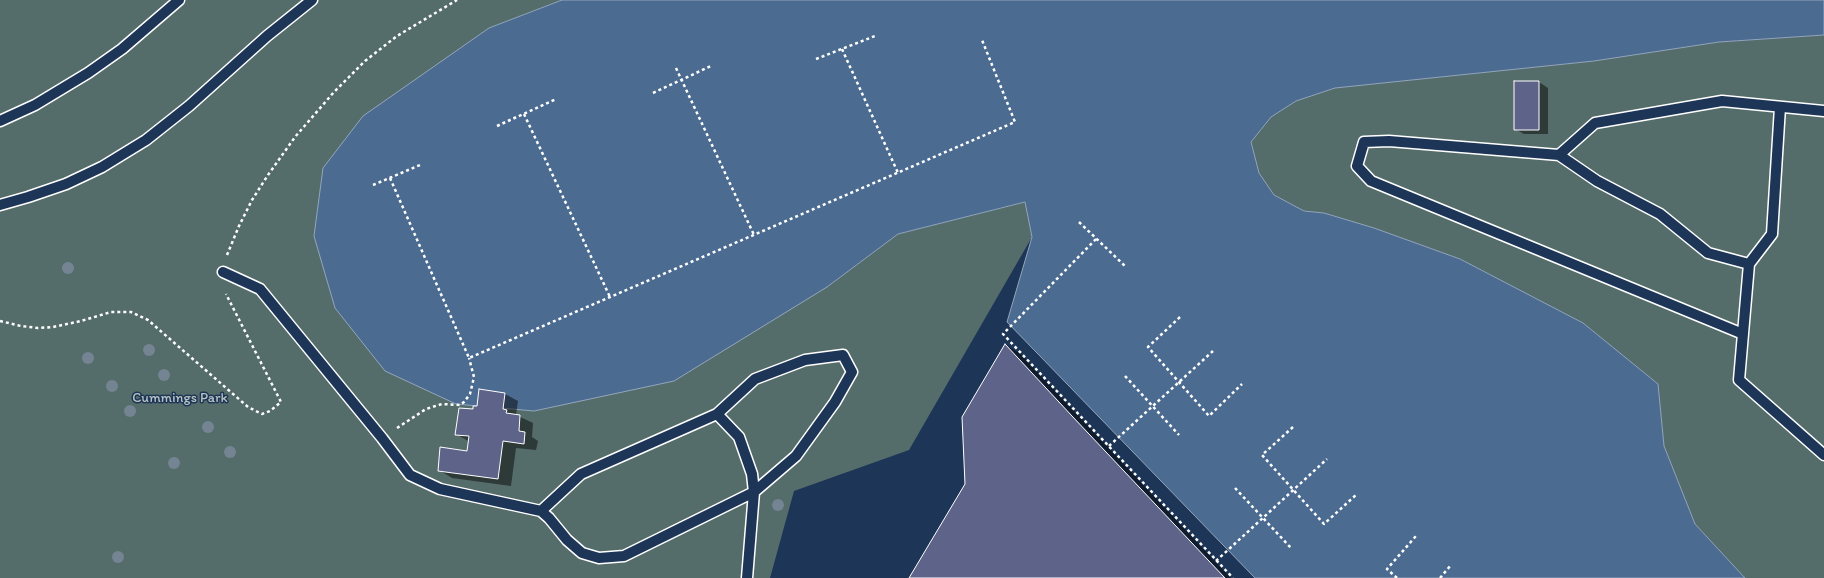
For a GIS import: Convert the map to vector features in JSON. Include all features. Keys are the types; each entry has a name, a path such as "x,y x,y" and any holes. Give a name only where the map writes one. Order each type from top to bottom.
{"lane":[{"path":"0,121 35,105 88,73 122,49 179,0"},
{"path":"0,205 66,184 102,167 146,140 189,106 266,36 312,0"},
{"path":"1559,155 1595,123 1722,101 1824,111"},
{"path":"1780,107 1772,234 1750,264 1740,380 1824,455"},
{"path":"1743,334 1371,181 1357,166 1364,142 1389,141 1559,155 1597,181 1660,214 1708,253 1750,264"},
{"path":"224,272 260,289 382,438 410,475 440,489 541,511 549,518 567,540 582,553 599,558 624,556 754,492 796,456 835,402 852,372 843,355 805,360 755,379 717,414 581,474 541,511"},
{"path":"717,414 739,437 752,474 754,492 747,578"}],"path":[{"path":"0,321 38,328 54,327 111,312 131,312 148,320 248,407 262,414 270,411 282,402 224,288 224,272 229,250 252,200 272,169 305,126 365,61 397,36 457,0"},
{"path":"816,59 875,36"},
{"path":"469,358 1015,122 982,40"},
{"path":"842,49 898,173"},
{"path":"653,93 711,66"},
{"path":"676,68 754,235"},
{"path":"497,126 556,100"},
{"path":"524,114 610,297"},
{"path":"373,185 420,165"},
{"path":"382,438 426,409 442,404 460,405 470,394 474,377 469,358 390,178"},
{"path":"1079,222 1126,267"},
{"path":"1096,239 1003,334 1233,578"},
{"path":"1180,317 1148,347 1209,416 1242,384"},
{"path":"1109,446 1141,415 1213,351"},
{"path":"1125,376 1179,435"},
{"path":"1293,427 1262,455 1324,524 1357,494"},
{"path":"1216,561 1327,459"},
{"path":"1235,488 1291,548"},
{"path":"1397,578 1387,569 1416,536"},
{"path":"1440,578 1451,565"}],"green space":[{"name":"Cummings Park","path":"0,0 562,0 489,28 827,287 898,234 1026,202 1032,237 909,450 794,491 770,578 0,578"},
{"path":"1824,35 1824,578 1745,578 1695,524 1664,446 1658,384 1583,323 1460,259 1374,228 1324,213 1304,211 1274,195 1259,173 1251,142 1271,117 1296,101 1335,88 1594,61 1719,42"}],"water":[{"path":"562,0 1824,0 1824,35 1719,42 1594,61 1335,88 1296,101 1271,117 1251,142 1259,173 1274,195 1304,211 1324,213 1374,228 1460,259 1583,323 1658,384 1664,446 1695,524 1745,578 1255,578 1007,322 1032,237 1025,202 898,234 827,287 674,381 534,411 456,404 385,371 335,308 314,236 323,168 363,116 489,28"}],"building":[{"path":"1514,81 1539,81 1539,130 1514,130"},
{"path":"1005,344 1225,578 909,578 965,484 962,417"},
{"path":"479,389 505,393 503,409 507,410 506,413 520,415 519,431 525,432 524,444 503,441 498,479 438,471 440,447 467,451 469,436 455,435 459,408 473,409 473,406 477,406"}]}
